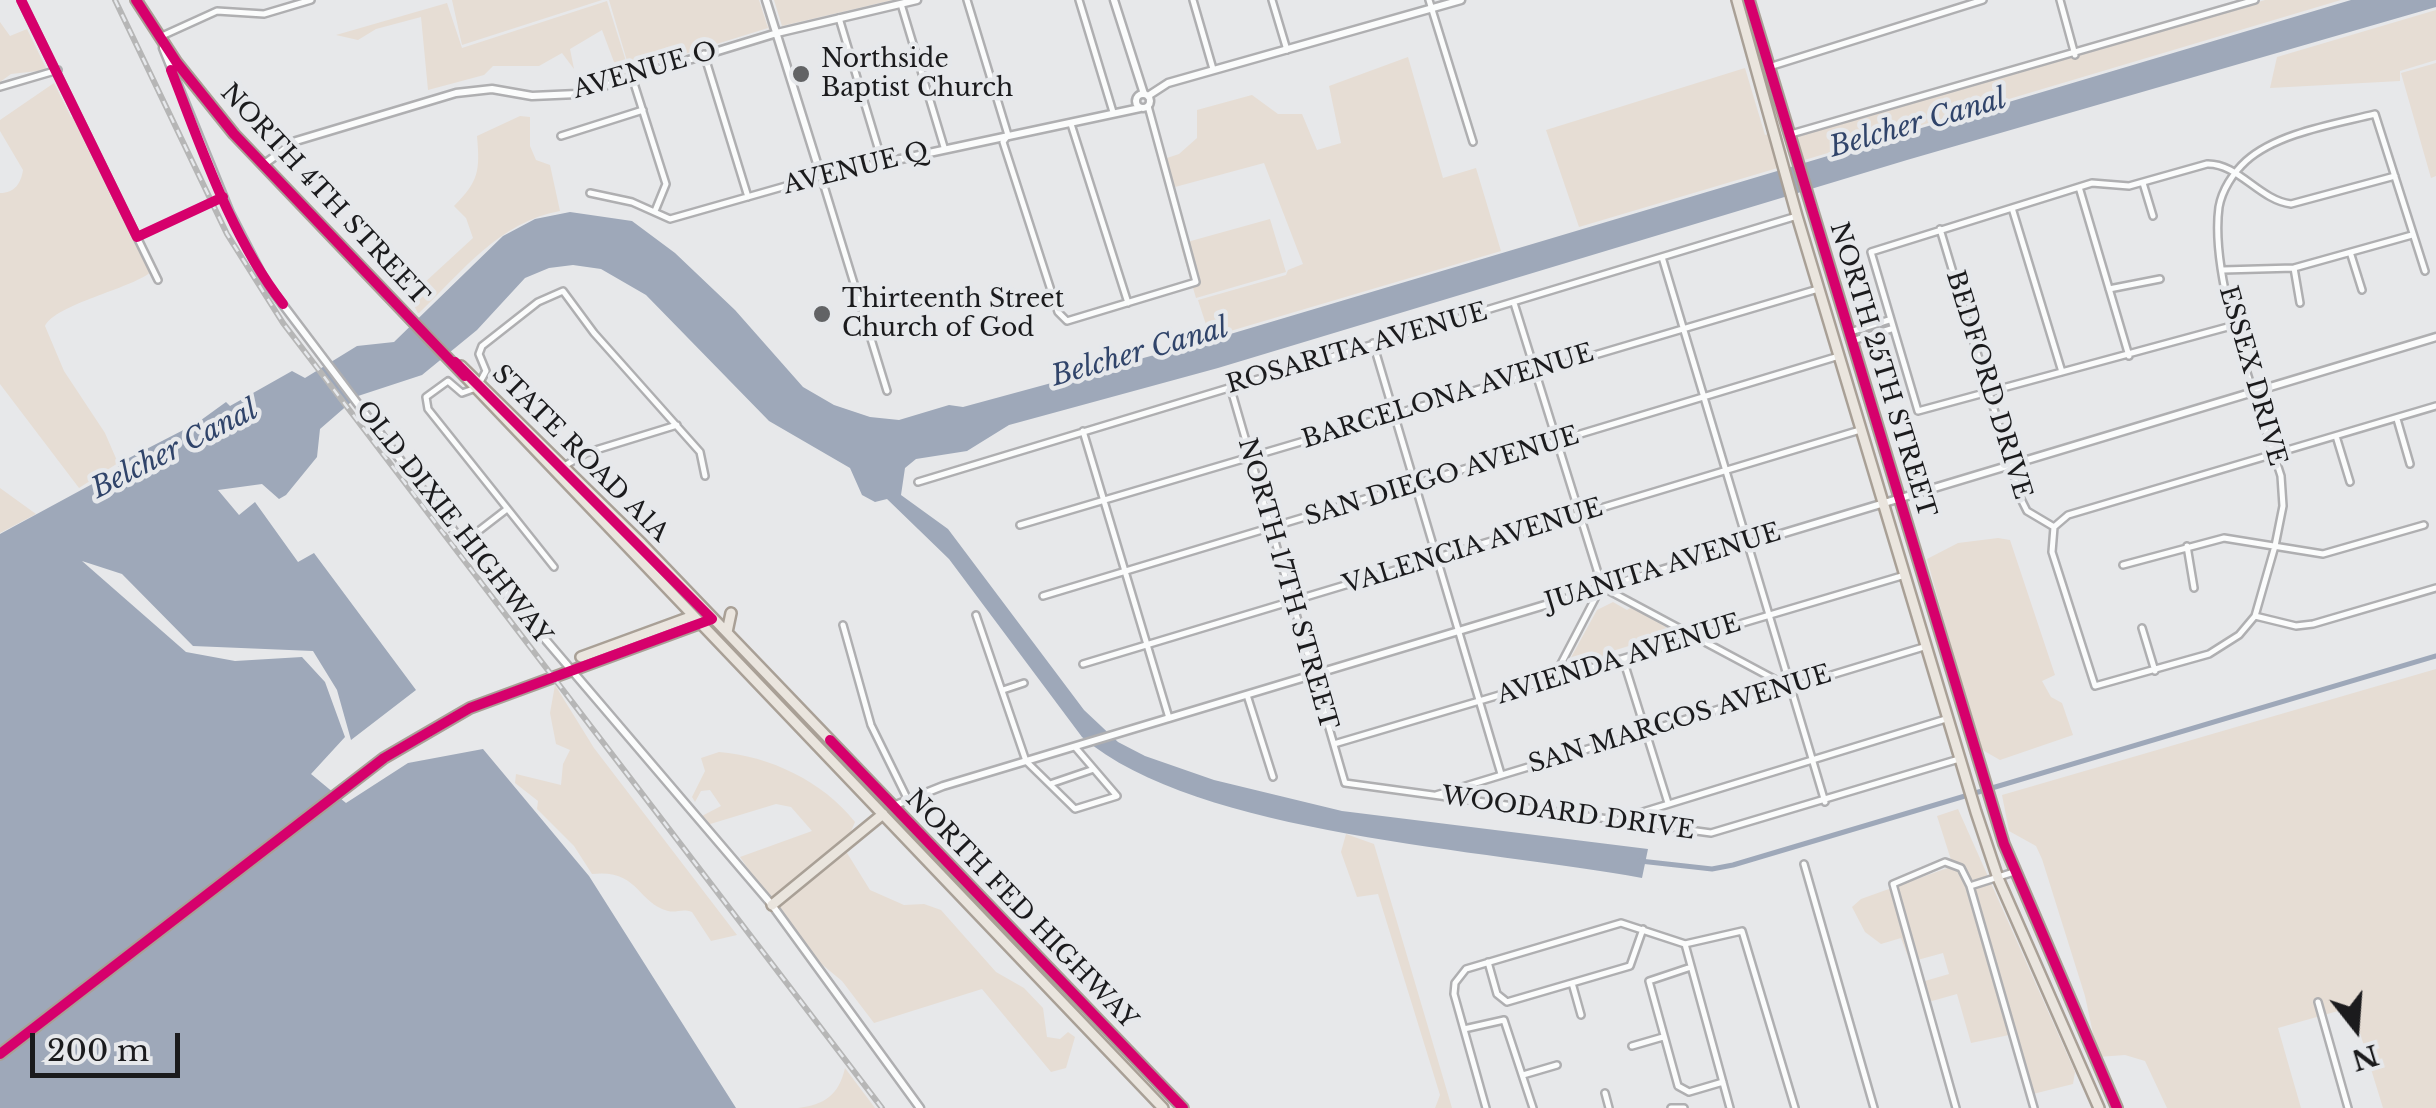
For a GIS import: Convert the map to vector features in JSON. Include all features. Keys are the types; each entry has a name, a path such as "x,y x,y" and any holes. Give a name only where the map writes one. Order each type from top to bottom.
{"main road":[{"name":"NORTH 4TH STREET","path":"136,0 192,83 263,164 455,362"},
{"name":"NORTH 25TH STREET","path":"1737,0 1796,216 1976,812 1998,878 2099,1108"},
{"name":"NORTH 25TH STREET","path":"1749,0 1992,806 2014,872 2117,1108"},
{"path":"1771,121 1791,134"},
{"path":"1818,289 1827,288 1840,300"},
{"name":"STATE ROAD A1A","path":"455,362 728,635"},
{"name":"STATE ROAD A1A","path":"560,470 694,620"},
{"path":"728,635 731,613"},
{"path":"0,1054 344,786 476,704 709,616"},
{"name":"NORTH FED HIGHWAY","path":"694,620 1163,1108"},
{"path":"1920,624 1934,638 1942,639"},
{"name":"NORTH FED HIGHWAY","path":"728,635 1183,1108"},
{"path":"1928,646 1940,650 1949,663"},
{"path":"772,905 894,806"},
{"path":"1084,1025 1098,1032 1111,1031"}],"street":[{"path":"21,0 158,280"},
{"path":"159,38 217,11 264,14 311,0"},
{"path":"766,0 887,391"},
{"name":"AVENUE O","path":"263,164 296,142 456,93 492,89 556,96 777,33 917,0"},
{"path":"967,0 1008,134 1003,142 1062,319 1196,282 1114,0"},
{"path":"1079,0 1113,112"},
{"path":"1193,0 1213,70"},
{"path":"1272,0 1287,50"},
{"name":"AVENUE Q","path":"590,193 674,218 882,161 1126,109 1160,88 1213,70 1430,4 1462,0"},
{"path":"1769,67 1982,0"},
{"path":"2060,0 2075,55"},
{"path":"2217,0 2220,10"},
{"path":"1791,134 2075,55 2254,0"},
{"path":"901,4 944,147"},
{"path":"1430,4 1473,142"},
{"path":"839,18 882,161"},
{"name":"OLD DIXIE HIGHWAY","path":"159,38 230,213 265,281 464,543 772,905 920,1108"},
{"path":"704,54 748,197"},
{"path":"0,87 58,70"},
{"path":"632,77 666,184 655,211"},
{"path":"1139,81 1160,88"},
{"path":"181,96 182,88 192,83"},
{"path":"561,136 642,110"},
{"path":"2234,174 2272,144 2375,114 2425,271"},
{"path":"1070,121 1128,303"},
{"path":"2235,324 1918,411 1871,252 2079,188 2143,183 2207,164 2220,163 2275,202 2291,204 2396,176"},
{"name":"ESSEX DRIVE","path":"2234,174 2220,203 2223,270 2274,454 2283,506 2254,616"},
{"path":"2143,183 2153,216"},
{"path":"2079,188 2129,356"},
{"path":"2012,208 2062,372"},
{"name":"ROSARITA AVENUE","path":"918,482 1796,216"},
{"name":"BEDFORD DRIVE","path":"1940,228 2027,511 2054,527"},
{"path":"2223,270 2294,268 2412,235"},
{"path":"2351,255 2362,290"},
{"path":"1662,257 1825,802"},
{"path":"2294,268 2300,303"},
{"path":"2109,290 2160,278"},
{"name":"BARCELONA AVENUE","path":"1020,525 1818,289"},
{"path":"554,567 426,403 429,392 446,381 462,393 478,385 486,370 479,354 482,346 538,302 563,291 700,452 705,476"},
{"path":"1514,302 1602,586 1790,687"},
{"path":"1851,337 1888,320"},
{"path":"1851,337 1891,329"},
{"name":"JUANITA AVENUE","path":"894,806 908,798 1246,694 2436,337"},
{"path":"1372,343 1501,774"},
{"name":"SAN DIEGO AVENUE","path":"1043,596 1840,356"},
{"name":"NORTH 17TH STREET","path":"1230,386 1345,783"},
{"path":"2436,406 2068,515 2054,527 2052,552 2096,686 2223,647 2254,616 2276,623 2313,624 2436,588"},
{"path":"2396,418 2410,464"},
{"path":"560,470 586,453 678,425"},
{"path":"1083,430 1168,718"},
{"name":"VALENCIA AVENUE","path":"1083,664 1863,430"},
{"path":"2336,436 2350,482"},
{"path":"464,543 507,509"},
{"path":"2123,565 2187,546 2245,538 2323,554 2424,525"},
{"path":"2187,546 2194,588"},
{"name":"AVIENDA AVENUE","path":"1334,744 1905,574"},
{"path":"1553,679 1602,586"},
{"path":"976,615 1026,761 1075,810 1117,796 1075,747"},
{"path":"844,624 846,648 870,725 908,798"},
{"path":"2142,628 2155,671"},
{"name":"SAN MARCOS AVENUE","path":"1433,796 1928,646"},
{"path":"1623,659 1668,802"},
{"path":"1003,690 1024,683"},
{"path":"1246,694 1273,777"},
{"path":"1618,820 1949,718"},
{"name":"WOODARD DRIVE","path":"1345,783 1711,833 1960,759"},
{"path":"1050,784 1095,768"},
{"path":"1956,1108 1893,884 1946,862 1962,868 1970,886 2034,1108"},
{"path":"1804,864 1874,1108"},
{"path":"1970,886 2014,872"},
{"path":"1486,1108 1455,983 1466,969 1621,922 1686,944 1742,930 1795,1108"},
{"path":"1488,962 1498,994 1507,1002 1630,966 1643,928"},
{"path":"1686,944 1688,968 1730,1108"},
{"path":"1688,968 1649,981 1664,1037 1683,1092 1722,1082"},
{"path":"1572,983 1581,1014"},
{"path":"2318,1002 2348,1108"},
{"path":"1464,1029 1504,1020 1533,1108"},
{"path":"1632,1046 1664,1037"},
{"path":"1523,1075 1557,1065"},
{"path":"1604,1093 1609,1108"},
{"path":"1671,1108 1684,1108"}],"shaded area":[{"path":"452,0 602,0 462,45"},
{"path":"609,0 759,0 768,28 630,71"},
{"path":"762,0 773,31 620,78 602,30 570,49 574,69 562,53 539,66 493,66 484,75 428,90 421,17 376,29 358,40 336,35 447,3 462,48 607,1 630,74 769,31"},
{"path":"774,0 893,0 782,26"},
{"path":"2265,0 2341,0 1801,161 1794,137"},
{"path":"2436,10 2436,60 2400,71 2400,81 2270,88 2277,57"},
{"path":"0,22 10,36 27,29 47,70 11,74 0,82"},
{"path":"1408,57 1443,178 1476,168 1501,251 1210,337 1198,300 1286,275 1288,270 1303,264 1264,163 1175,187 1166,171 1167,158 1179,154 1197,138 1197,110 1252,95 1278,114 1302,114 1317,150 1341,143 1329,86"},
{"path":"2436,63 2436,176 2431,178 2401,73"},
{"path":"1745,68 1765,135 1771,133 1781,167 1579,227 1546,130"},
{"path":"54,83 71,117 78,117 151,272 63,311 45,326 64,371 105,433 118,463 79,488 0,384 0,193 16,186 23,170 0,131 0,120"},
{"path":"520,116 530,117 530,146 536,160 550,165 560,211 538,217 500,237 418,313 412,302 423,284 473,238 466,218 454,206 476,175 477,136"},
{"path":"1270,219 1286,272 1196,298 1180,244"},
{"path":"0,488 36,514 0,533"},
{"path":"2010,540 2055,675 2042,681 2051,697 2062,703 2073,735 2000,760 1979,748 1927,559 1958,543"},
{"path":"1613,602 1627,610 1632,607 1674,632 1674,637 1638,649 1632,645 1606,653 1605,659 1575,668 1568,663 1597,610"},
{"path":"2436,669 2436,1108 2383,1108 2352,1007 2278,1028 2301,1108 2167,1108 2145,1061 2125,1055 2098,1057 2085,996 2042,859 2036,846 2009,831 2002,795"},
{"path":"555,685 594,748 737,935 711,941 692,912 657,907 619,876 592,874 574,846 537,809 538,801 515,783 516,774 561,785 563,764 570,750 556,744 550,713"},
{"path":"719,752 757,759 794,773 842,807 855,822 844,848 870,890 904,905 924,904 941,910 996,972 1024,988 1043,1008 1047,1037 1060,1039 1068,1032 1075,1037 1066,1068 1051,1072 982,989 874,1023 842,981 801,947 740,857 812,831 791,807 776,804 707,825 700,817 721,806 710,790 701,791 695,802 692,797 705,771 701,758"},
{"path":"1958,809 2075,1072 2073,1084 2029,1095 2009,1035 1971,1043 1957,994 1925,1003 1918,983 1949,974 1943,953 1910,962 1901,938 1881,944 1865,932 1852,907 1861,899 1953,866 1937,816"},
{"path":"1346,834 1374,844 1452,1108 1435,1108 1440,1095 1378,894 1357,897 1341,852"},
{"path":"845,1068 875,1108 798,1108 829,1097"}],"water":[{"name":"Belcher Canal","path":"2351,0 2436,0 2436,7 1907,160 1218,368 1009,425 967,451 916,459 905,468 901,495 948,529 1084,710 1118,742 1145,756 1214,780 1342,811 1648,849 1642,878 1348,834 1197,797 1133,770 1082,737 949,559 887,499 875,502 862,495 850,468 769,421 646,295 601,269 573,265 549,268 525,278 477,330 422,375 358,396 320,429 317,457 286,495 279,499 262,484 218,490 239,515 255,502 298,562 314,553 416,690 351,740 337,690 313,651 193,646 122,574 82,561 186,652 235,661 302,657 325,682 345,737 311,774 346,803 408,763 483,749 589,876 736,1108 0,1108 0,534 107,476 127,459 197,423 226,402 230,406 292,371 305,378 357,346 394,342 503,236 535,219 570,212 632,221 675,253 735,310 803,387 834,405 870,417 899,420 949,405 963,407 1217,338"}],"waterway":[{"path":"1640,861 1712,869 1733,865 2436,656"}],"railway":[{"path":"115,0 227,234 283,323 882,1108"}],"cycle path":[{"path":"21,0 137,237 223,197"},
{"path":"136,0 177,63 234,134 465,376"},
{"path":"1749,0 2004,844 2117,1108"},
{"path":"171,70 233,221 283,304"},
{"path":"0,1054 384,758 470,708 712,619 455,362"},
{"path":"830,740 1183,1108"}],"place":[{"name":"Northside Baptist Church","path":"801,74"},
{"name":"Thirteenth Street Church of God","path":"822,314"}]}
